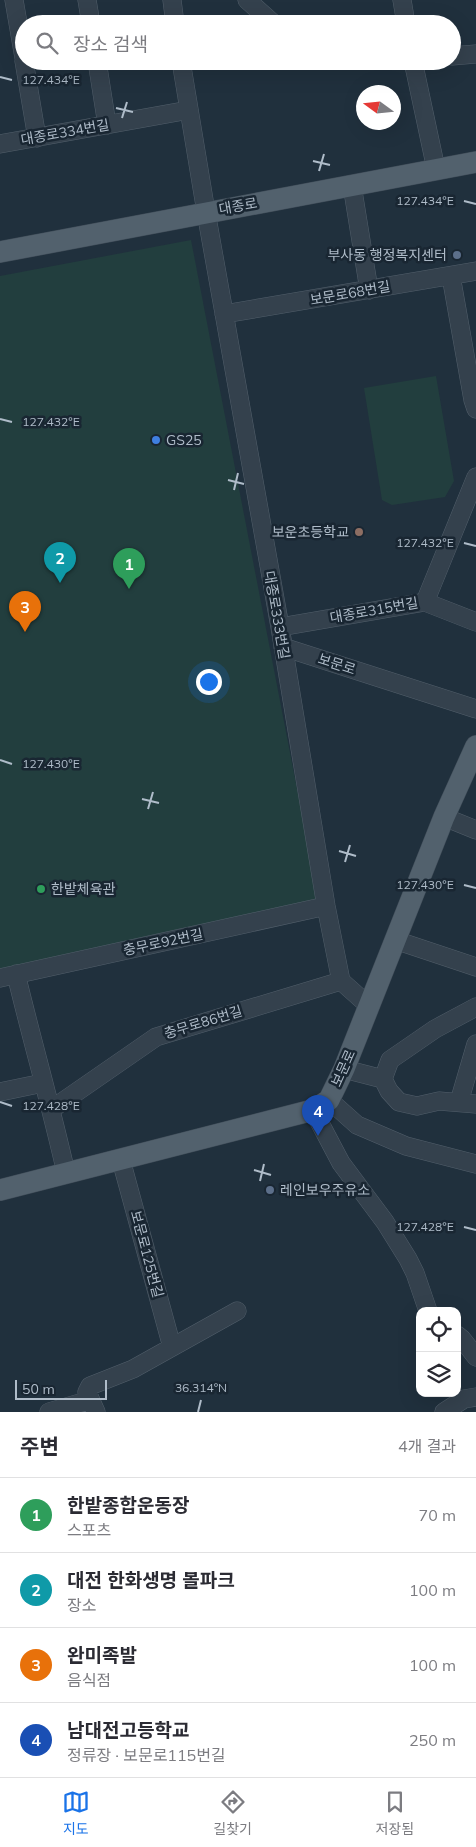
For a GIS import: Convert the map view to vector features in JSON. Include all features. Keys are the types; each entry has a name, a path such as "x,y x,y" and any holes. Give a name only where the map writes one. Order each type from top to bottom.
{"main road":[{"name":"대종로","path":"0,252 476,162"},
{"name":"보문로","path":"321,1105 344,1069 444,817 476,746"},
{"path":"0,1190 121,1160 321,1105"}],"street":[{"path":"14,0 16,15"},
{"path":"87,0 90,15"},
{"path":"172,0 174,15"},
{"path":"247,0 264,15"},
{"path":"402,0 404,15"},
{"path":"461,55 476,54"},
{"path":"26,70 37,138"},
{"path":"98,70 106,125"},
{"path":"182,70 206,212"},
{"path":"415,70 436,169"},
{"name":"대종로334번길","path":"0,144 189,110"},
{"path":"352,185 369,290"},
{"name":"대종로333번길","path":"206,212 280,627 326,906 341,981"},
{"name":"보문로68번길","path":"224,314 476,271"},
{"path":"451,276 476,409"},
{"name":"대종로315번길","path":"280,627 425,602 476,477"},
{"path":"425,602 476,622"},
{"name":"보문로","path":"283,647 476,709"},
{"path":"444,817 476,830"},
{"name":"충무로92번길","path":"8,976 326,906"},
{"path":"395,940 476,967"},
{"path":"8,976 52,1109 66,1173"},
{"path":"341,981 369,1006"},
{"name":"충무로86번길","path":"52,1109 156,1037 341,981"},
{"path":"476,1007 435,1029 390,1060 383,1079 389,1091 399,1102 418,1106 439,1101 468,1103 476,1044"},
{"path":"344,1069 383,1079"},
{"path":"0,1092 42,1083"},
{"path":"321,1105 357,1126 406,1146 476,1164"},
{"path":"321,1105 341,1163 386,1222 415,1273 427,1307"},
{"name":"보문로125번길","path":"121,1160 172,1347"},
{"path":"49,1412 93,1406 87,1392 90,1386 133,1368 237,1311"},
{"path":"461,1338 476,1357"},
{"path":"444,1412 464,1400 476,1397"}],"green space":[{"path":"191,240 319,903 0,972 0,276"},
{"path":"436,376 454,481 445,497 392,505 382,500 364,388"}],"place":[{"name":"부사동 행정복지센터","path":"457,255"},
{"name":"GS25","path":"156,440"},
{"name":"보운초등학교","path":"359,532"},
{"name":"대전 한화생명 볼파크","path":"60,583"},
{"name":"한밭종합운동장","path":"129,589"},
{"name":"완미족발","path":"25,632"},
{"name":"한밭체육관","path":"41,889"},
{"name":"남대전고등학교","path":"318,1136"},
{"name":"레인보우주유소","path":"270,1190"}]}
